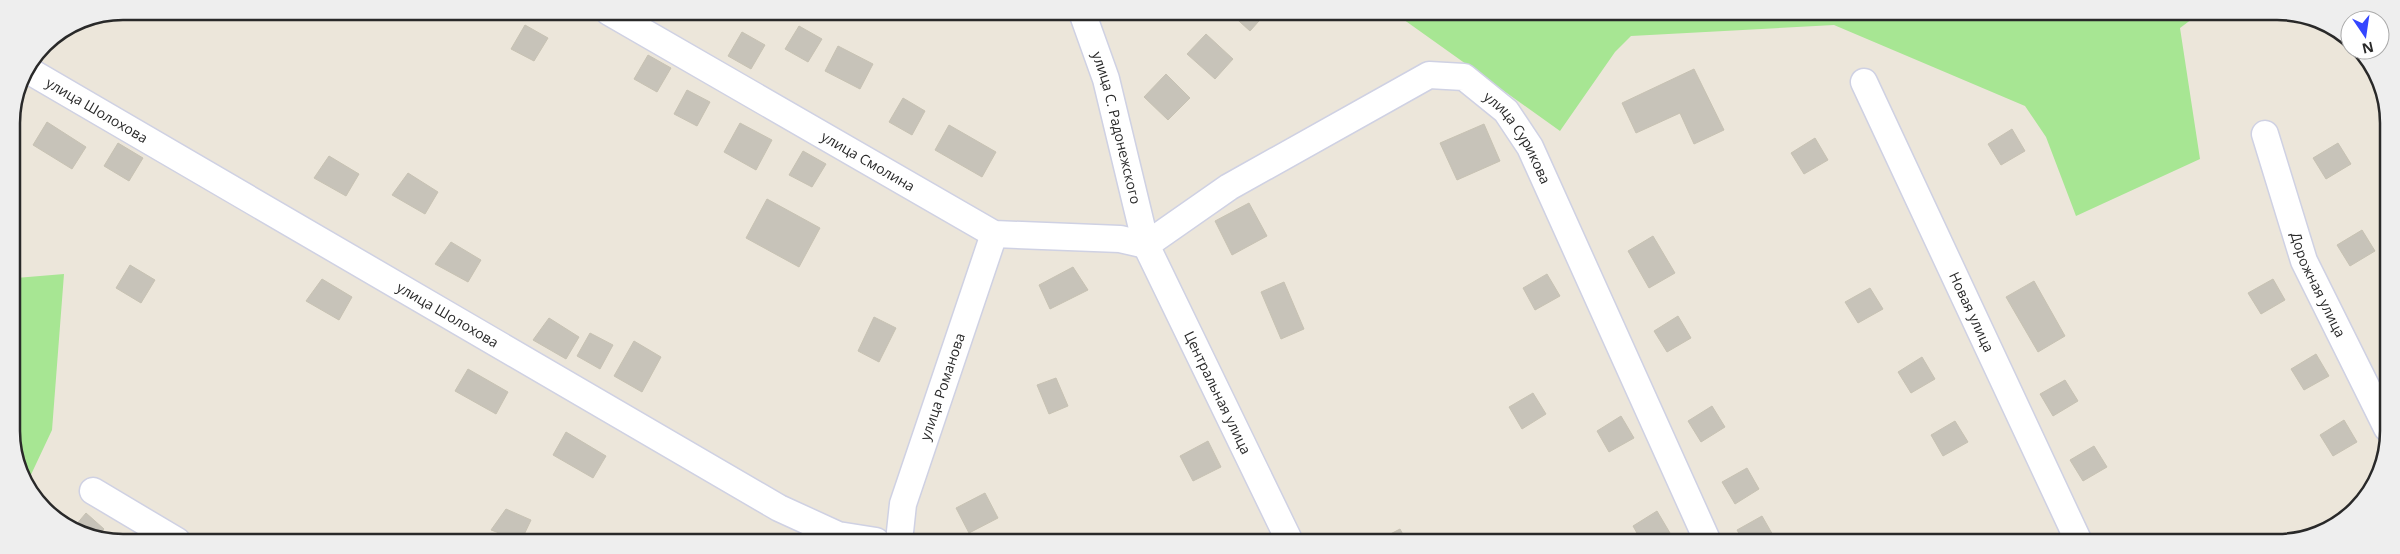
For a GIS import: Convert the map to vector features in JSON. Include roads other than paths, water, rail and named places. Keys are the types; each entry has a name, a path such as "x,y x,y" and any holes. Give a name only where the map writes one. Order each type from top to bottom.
{"street":[{"name":"улица Смолина","path":"623,20 994,234 1120,239 1146,245"},
{"name":"улица С. Радонежского","path":"1085,20 1106,79 1146,245"},
{"name":"улица Шолохова","path":"33,74 779,508 836,534"},
{"name":"улица Сурикова","path":"1146,245 1229,187 1429,75 1464,77 1506,111 1530,148 1704,534"},
{"name":"Новая улица","path":"1864,82 2075,534"},
{"name":"Дорожная улица","path":"2265,134 2304,261 2380,414"},
{"name":"улица Романова","path":"900,534 903,504 994,234"},
{"name":"Центральная улица","path":"1146,245 1286,534"},
{"path":"93,491 165,534"}]}
